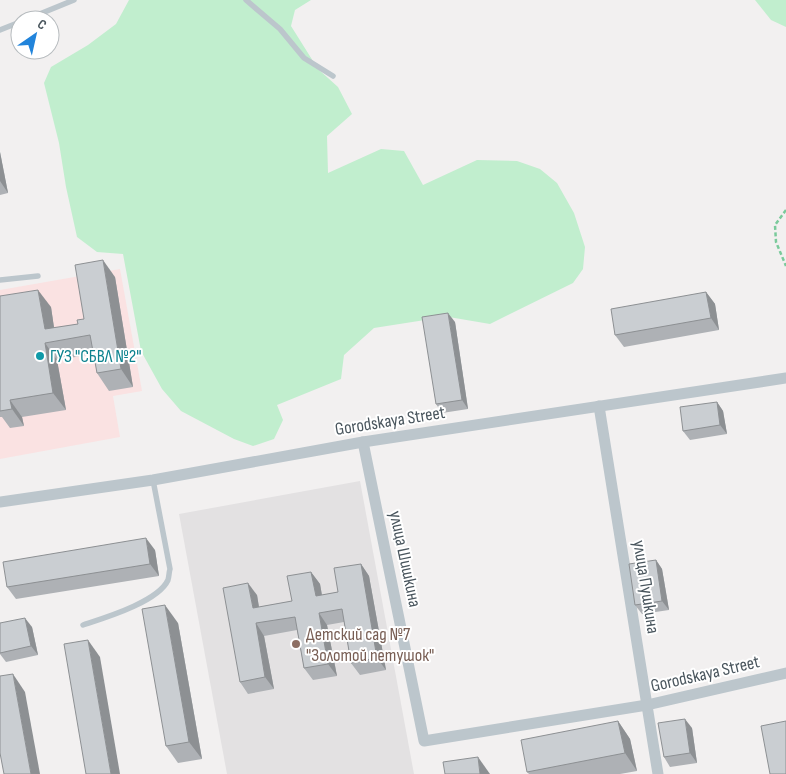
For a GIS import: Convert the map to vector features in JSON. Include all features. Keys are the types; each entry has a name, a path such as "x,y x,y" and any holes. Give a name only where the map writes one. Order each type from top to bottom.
{"street":[{"name":"Gorodskaya Street","path":"0,502 153,480 363,442 786,378"},
{"name":"улица Пушкина","path":"599,406 658,774"},
{"name":"улица Шишкина","path":"363,442 424,741"},
{"name":"Gorodskaya Street","path":"424,741 647,704 786,673"}],"lane":[{"path":"50,10 74,0"},
{"path":"246,0 280,29 304,58 333,76"},
{"path":"0,280 38,276"},
{"path":"83,625 122,613 152,596 168,580 170,568 153,480"}],"path":[{"path":"786,210 776,225 776,242 786,266"}],"shaded area":[{"path":"120,269 142,391 113,396 120,437 0,459 0,290"},
{"name":"Детский сад №7 \"Золотой петушок\"","path":"360,481 414,774 227,774 179,514"}],"green space":[{"path":"129,0 311,0 295,10 291,26 318,69 338,87 352,114 327,136 328,173 381,149 404,151 423,185 477,160 517,161 540,169 557,183 574,213 585,247 583,269 573,283 490,324 437,315 425,320 374,328 344,355 341,379 277,405 283,420 274,439 253,446 234,439 181,411 162,389 141,351 123,254 97,252 77,237 59,143 44,83 51,67 88,45 116,24"},
{"path":"755,0 786,0 786,27 771,20"}],"building":[{"name":"ГУЗ \"СБВЛ №2\"","path":"103,260 121,369 97,373 90,335 45,343 53,393 10,400 12,409 0,411 0,296 38,290 45,329 78,324 77,320 84,319 75,265"},
{"path":"706,292 711,318 615,335 611,309"},
{"path":"448,313 462,400 436,404 422,317"},
{"path":"717,402 720,425 683,431 680,407"},
{"path":"146,538 150,564 7,587 3,562"},
{"path":"656,560 662,601 635,605 629,564"},
{"path":"361,564 377,658 351,663 342,609 319,613 328,664 304,668 295,617 256,623 265,677 240,682 223,588 248,583 253,608 292,601 287,576 311,572 316,596 338,592 334,568"},
{"path":"165,605 189,742 166,746 142,609"},
{"path":"25,618 31,646 0,653 0,623"},
{"path":"88,640 111,774 86,774 64,644"},
{"path":"13,674 31,774 4,774 0,753 0,676"},
{"path":"685,719 690,753 664,757 658,723"},
{"path":"618,721 625,753 527,772 521,740"},
{"path":"786,721 786,774 770,774 761,726"},
{"path":"478,757 480,774 445,774 443,762"}],"place":[{"name":"ГУЗ \"СБВЛ №2\"","path":"40,356"},
{"name":"Детский сад №7 \"Золотой петушок\"","path":"296,644"}]}
